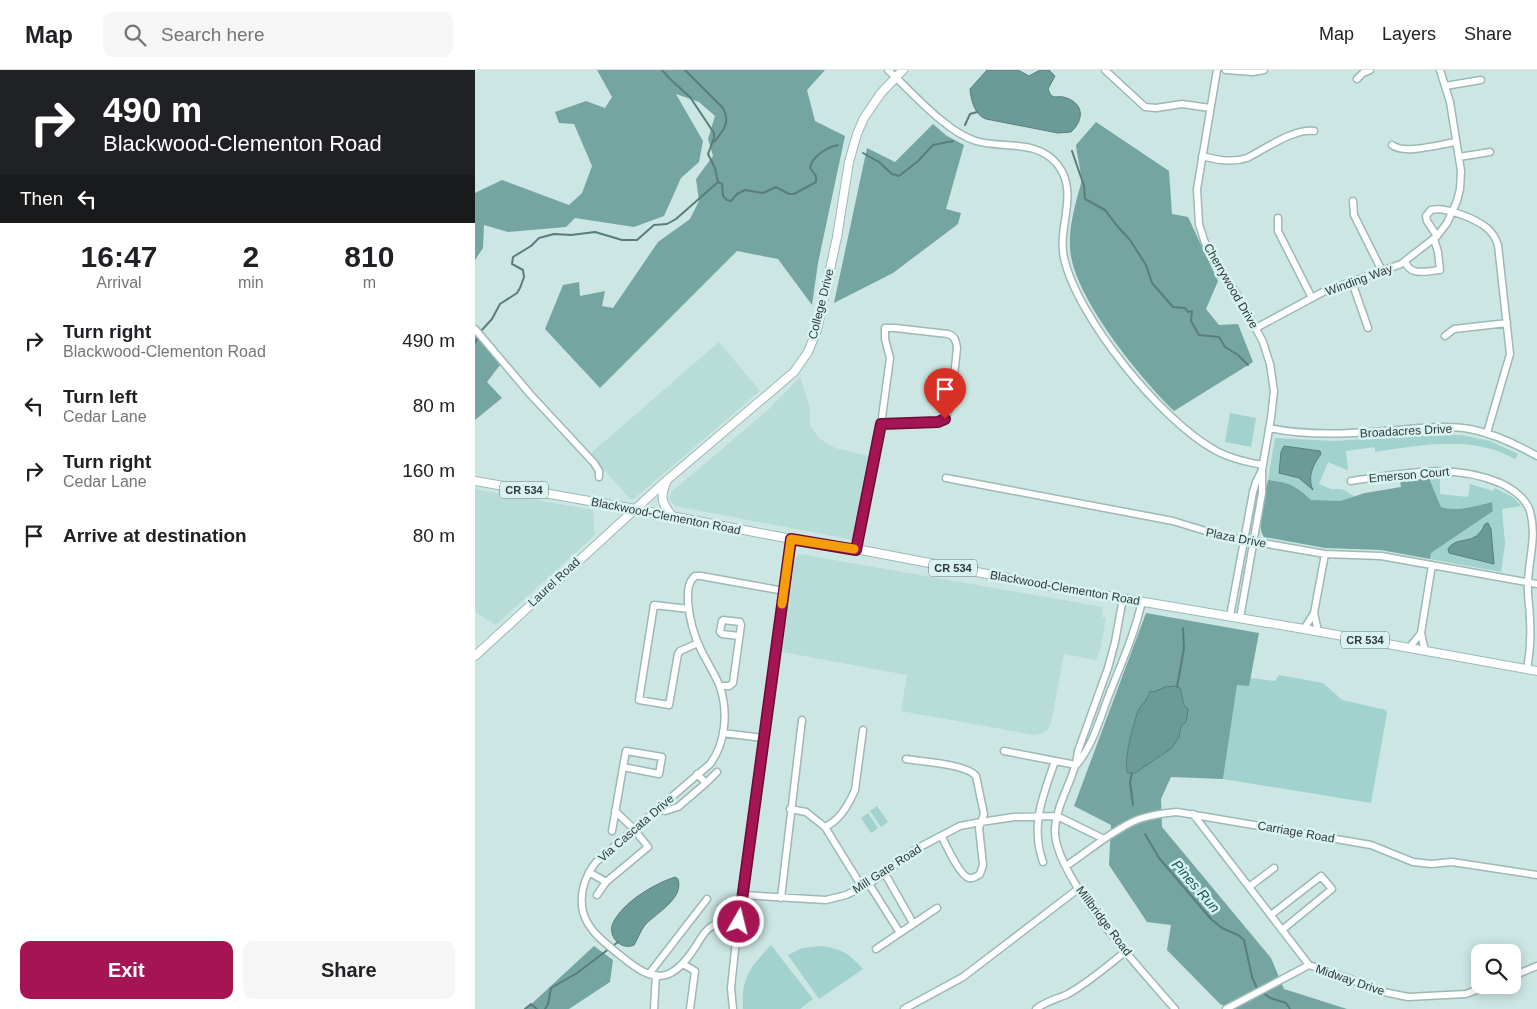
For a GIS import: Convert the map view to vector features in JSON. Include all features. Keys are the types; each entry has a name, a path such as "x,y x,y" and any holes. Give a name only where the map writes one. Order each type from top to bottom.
{"main road":[{"name":"College Drive","path":"635,510 667,480 794,372 808,352 817,330 837,237 849,162 857,134 864,118 881,93 903,70"},
{"path":"667,480 662,492 662,500 663,505 673,517"},
{"name":"Blackwood-Clementon Road","path":"475,482 1061,588 1537,671"},
{"name":"Laurel Road","path":"475,656 635,510"}],"street":[{"path":"888,70 945,123 963,136 982,142 1031,148 1043,152 1054,160 1065,175 1068,188 1068,200 1062,233 1064,258 1070,278 1102,335 1151,397 1199,440 1227,456 1262,468"},
{"path":"1105,70 1145,107 1156,108 1182,104 1211,108"},
{"name":"Cherrywood Drive","path":"1217,70 1202,156 1197,214 1202,235 1212,258 1235,293 1267,353 1273,380 1273,403 1262,468 1254,488 1230,616"},
{"path":"1226,70 1253,72 1264,70"},
{"path":"1357,79 1363,73 1370,70"},
{"name":"Winding Way","path":"1255,328 1312,298 1383,272 1405,261 1436,237 1453,212 1460,189 1459,157 1440,70"},
{"path":"1445,86 1481,80"},
{"path":"1202,156 1229,161 1243,159 1302,130 1314,131"},
{"path":"1393,145 1399,149 1407,150 1456,142"},
{"path":"1459,157 1491,152"},
{"path":"1353,201 1355,215 1383,272"},
{"path":"1405,261 1408,269 1413,272 1440,270 1436,237 1426,216 1431,210 1439,208 1453,212 1483,226 1497,240 1510,349 1509,359 1487,433"},
{"path":"1278,218 1278,231 1312,298"},
{"path":"1352,282 1367,328"},
{"path":"1445,336 1454,329 1507,323"},
{"path":"856,550 881,424 890,358 885,339 885,328 952,336 957,348 951,405 945,419 938,422 881,424"},
{"path":"475,329 530,394 594,463 599,471 599,477"},
{"name":"Broadacres Drive","path":"1269,428 1315,434 1339,434 1451,427 1487,433 1513,443 1537,456"},
{"name":"Cherrywood Drive","path":"1240,618 1263,485 1262,468"},
{"name":"Emerson Court","path":"1351,481 1447,470 1476,475 1500,483 1513,490 1524,500 1531,517 1534,546 1527,583 1531,633 1527,669"},
{"name":"Plaza Drive","path":"946,478 1160,518 1222,536 1253,542 1325,554 1381,556 1537,584"},
{"path":"733,1009 731,988 739,922 791,539"},
{"path":"1304,629 1313,613 1325,554"},
{"path":"1425,651 1421,633 1432,565"},
{"name":"Via Cascata Drive","path":"652,975 638,970 590,928 583,911 582,893 589,872 601,857 713,760 723,733 723,702 719,686 698,643 689,609 689,585 695,576 784,591"},
{"name":"Millbridge Road","path":"1123,598 1108,668 1077,751 1076,765 1057,816 1055,837 1077,888 1126,952 1175,1009"},
{"name":"Millbridge Road","path":"1076,765 1086,752 1133,632 1142,601"},
{"path":"689,609 654,604 639,700 669,705 678,654 680,651 698,643"},
{"path":"1313,613 1318,632"},
{"path":"1409,648 1421,633"},
{"path":"719,686 729,686 733,683 739,636"},
{"path":"781,898 802,720"},
{"path":"825,827 833,823 855,790 863,730"},
{"path":"723,733 763,738"},
{"path":"612,831 615,811 623,767 626,751 662,757 659,774 623,767"},
{"path":"1004,751 1076,765"},
{"path":"906,759 959,768 973,772 976,776 984,814 979,828 982,870 980,874 966,877 959,869 942,837"},
{"path":"1043,862 1037,844 1037,816 1055,761"},
{"path":"659,808 665,811 678,807 717,772"},
{"path":"697,774 706,783"},
{"path":"790,809 806,812 825,827 900,933"},
{"path":"597,895 606,882 648,847 634,829 615,811"},
{"name":"Carriage Road","path":"1066,866 1104,839 1137,820 1156,814 1177,812 1371,845 1413,862 1431,864 1452,862 1537,875"},
{"name":"Midway Drive","path":"1193,814 1309,965 1395,995 1408,997 1471,992"},
{"name":"Mill Gate Road","path":"743,895 826,900 846,896 918,848 960,826 1014,816 1057,816"},
{"path":"1057,816 1104,839"},
{"path":"1249,887 1274,868"},
{"path":"589,872 606,882"},
{"path":"884,872 913,923"},
{"path":"1271,915 1321,876 1332,889 1282,930"},
{"path":"904,1009 963,977 1077,888"},
{"path":"654,1009 652,975 707,899"},
{"path":"876,949 937,908"},
{"path":"652,975 669,974 683,964 711,926 720,923 739,922"},
{"path":"1036,1009 1045,1002 1069,993 1094,977 1126,952"},
{"path":"683,964 695,971 690,1009"},
{"path":"1226,1009 1309,965"},
{"path":"1521,973 1537,966"}],"shaded area":[{"path":"597,70 825,70 807,90 815,121 845,136 818,263 812,305 778,259 737,251 600,388 545,329 563,285 579,282 580,296 605,291 602,306 613,308 658,242 690,219 699,201 696,179 713,156 708,139 715,116 699,102 676,94 703,141 699,162 681,178 664,216 634,227 575,218 566,227 508,232 484,225 483,248 475,260 475,193 502,180 569,205 582,193 592,166 574,124 559,123 555,112 586,101 605,108 612,97"},
{"path":"987,70 1018,70 1029,76 1040,70 1049,70 1055,76 1048,89 1051,95 1053,97 1070,99 1078,107 1080,117 1076,127 1071,132 1058,133 982,117 974,107 970,89"},
{"path":"1096,122 1169,171 1172,214 1188,217 1218,281 1206,309 1219,325 1238,324 1253,362 1174,411 1126,357 1094,311 1073,266 1070,235 1081,185 1076,145"},
{"path":"933,124 947,136 964,145 946,209 961,213 958,224 893,273 834,303 867,148 895,162"},
{"path":"475,327 503,361 487,382 502,398 475,420"},
{"path":"719,342 760,391 634,499 630,499 590,454"},
{"path":"800,377 810,408 810,426 820,439 835,448 869,456 854,540 675,506 669,499 671,492 767,411"},
{"path":"1230,413 1256,418 1251,447 1225,442"},
{"path":"1461,435 1490,441 1518,454 1515,459 1482,447 1464,444 1429,445 1375,452 1375,447 1346,451 1348,469 1328,462 1319,484 1331,489 1342,489 1354,496 1340,501 1311,501 1292,486 1268,480 1275,438 1334,441"},
{"path":"1284,446 1320,451 1321,454 1313,467 1311,476 1313,490 1299,478 1279,473 1281,452"},
{"path":"1440,477 1440,494 1468,497 1470,484 1493,491 1495,488 1514,498 1521,506 1502,509 1505,544 1501,572 1430,559 1431,553 1493,510 1491,502 1460,509 1441,507 1429,478"},
{"path":"1429,478 1441,507 1460,509 1492,502 1493,511 1431,553 1430,559 1381,550 1325,548 1264,537 1261,532 1261,509 1268,480 1292,486 1311,500 1340,501 1365,493 1401,487 1400,482"},
{"path":"475,489 593,510 595,535 496,625 475,612"},
{"path":"1488,523 1491,529 1494,564 1449,553 1448,549 1452,545 1472,539"},
{"path":"800,554 1103,607 1102,617 1106,618 1101,647 1096,660 1064,654 1051,723 1043,733 1034,735 901,711 907,675 782,652 795,560"},
{"path":"1146,613 1259,633 1249,686 1237,685 1223,779 1171,777 1161,799 1162,827 1271,958 1284,989 1347,1009 1231,1009 1220,1004 1167,950 1171,925 1147,922 1109,865 1111,825 1074,806"},
{"path":"1279,675 1323,683 1342,700 1386,710 1371,803 1223,779 1237,684 1249,686 1250,678 1275,681"},
{"path":"1175,686 1180,688 1184,705 1188,709 1186,722 1181,726 1179,737 1172,748 1135,773 1128,773 1127,753 1139,709 1150,691 1154,692 1165,687"},
{"path":"877,806 888,822 881,827 870,811"},
{"path":"868,813 878,828 871,833 861,818"},
{"path":"675,877 678,879 679,886 677,893 668,905 645,925 634,945 624,946 616,941 612,933 613,923 624,908 649,889"},
{"path":"771,945 813,999 800,1009 743,1009 745,981 748,974 757,960"},
{"path":"594,946 613,960 610,982 569,1009 526,1009"},
{"path":"822,946 845,953 863,969 819,999 788,955 802,948"}],"waterway":[{"path":"662,70 690,97 714,133 708,154 715,168 718,182 722,184 723,196 727,200 731,201 737,194 745,190 763,193 776,187 789,194 794,194 816,182 816,176 810,168 811,164 821,153 838,145"},
{"path":"685,70 723,108 726,118 725,126 714,142"},
{"path":"965,125 970,114 977,112"},
{"path":"863,153 879,162 892,174 899,176 918,161 933,145 953,141"},
{"path":"1072,151 1084,186 1085,199 1105,210 1130,240 1146,265 1152,283 1173,307 1185,308 1188,312 1192,311 1191,321 1199,335 1219,337 1225,347 1238,355 1248,365"},
{"path":"475,343 500,304 517,293 520,288 524,277 523,270 512,264 513,257 531,246 539,238 554,234 571,235 595,232 622,240 637,240 654,225 667,224 676,219 718,182"},
{"name":"Pines Run","path":"1177,687 1184,648 1183,628"},
{"name":"Pines Run","path":"1132,773 1130,782 1133,805"},
{"name":"Pines Run","path":"1145,834 1159,858 1211,919 1222,928 1238,935 1244,940 1252,977 1257,988 1270,998 1286,1003 1290,1009"},
{"path":"545,1009 548,1004 551,988 577,973 618,942"},
{"path":"525,1009 531,1004 537,1009"}],"slow traffic":[{"path":"782,604 791,539 854,549"}],"route":[{"path":"739,922 791,539 856,550 881,424 938,422 945,419"}]}
